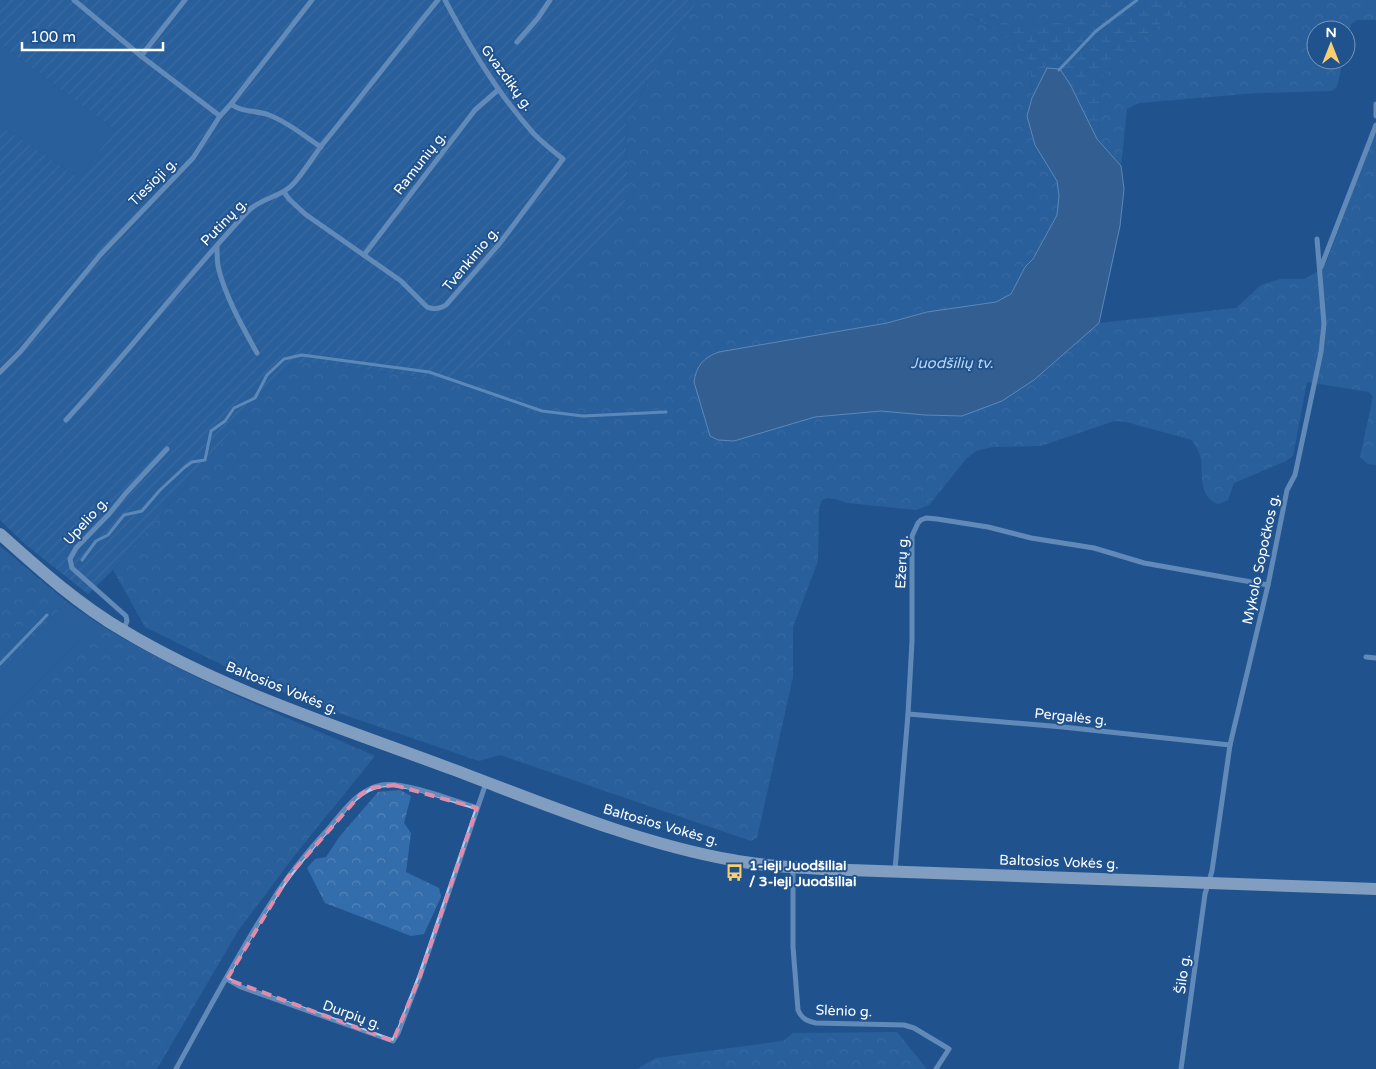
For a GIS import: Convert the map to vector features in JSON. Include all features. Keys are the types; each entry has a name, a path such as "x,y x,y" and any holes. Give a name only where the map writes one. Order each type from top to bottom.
{"main road":[{"name":"Baltosios Vokės g.","path":"0,534 42,572 123,631 219,679 295,711 486,782 638,836 689,851 733,861 794,867 1376,889"}],"street":[{"path":"74,0 141,56 220,116"},
{"path":"141,56 185,0"},
{"name":"Tiesioji g.","path":"0,372 20,352 101,254 193,158 220,116 312,0"},
{"name":"Putinų g.","path":"66,420 250,209 263,200 284,192 294,183 438,0"},
{"name":"Gvazdikų g.","path":"446,0 464,38 498,90 535,135 563,159"},
{"path":"517,42 538,18 550,0"},
{"name":"Ramunių g.","path":"364,255 475,110 498,90"},
{"path":"231,104 236,108 273,116 321,147"},
{"path":"1376,104 1376,116"},
{"path":"1320,270 1376,125"},
{"name":"Tvenkinio g.","path":"284,192 288,199 305,214 401,281 427,307 442,308 500,243 563,159"},
{"name":"Mykolo Sopočkos g.","path":"1209,883 1230,745 1288,490 1295,474 1321,352 1324,324 1317,240"},
{"path":"217,245 218,265 238,320 257,353"},
{"name":"Upelio g.","path":"123,631 127,622 126,616 72,568 70,559 76,548 167,449"},
{"name":"Ežerų g.","path":"895,871 912,641 912,536 918,523 926,518 988,527 1031,538 1094,548 1144,563 1268,584"},
{"path":"1366,657 1376,658"},
{"name":"Pergalės g.","path":"908,714 1063,727 1230,745"},
{"name":"Durpių g.","path":"227,979 241,987 393,1042 420,976 486,782"},
{"path":"176,1069 272,901 288,877 317,841 360,795 370,788 394,785 408,787 477,808"},
{"name":"Slėnio g.","path":"794,867 794,947 798,1010 801,1015 806,1020 816,1023 891,1024 914,1028 948,1049 936,1069"},
{"name":"Šilo g.","path":"1181,1069 1205,894 1209,883"}],"highlighted area":[{"path":"394,785 477,808 420,976 393,1041 227,979 288,877 360,795 370,788"}],"green space":[{"path":"0,0 698,0 629,114 625,127 628,178 624,207 617,224 592,248 505,345 456,378 432,379 317,363 295,363 279,375 113,570 88,594 26,545 0,520 0,125 79,178 115,130 0,44"},
{"path":"698,0 1092,0 1067,22 1015,26 980,13 967,15 996,30 1015,45 1030,62 1032,98 1027,116 1057,181 1059,196 1057,215 1011,294 996,302 927,312 887,323 719,352 699,367 694,382 776,428 815,417 881,411 962,416 1034,380 1099,323 1236,308 1261,285 1280,279 1304,279 1320,270 1326,263 1376,129 1376,465 1368,464 1360,457 1373,397 1369,392 1307,382 1293,456 1286,461 1234,483 1228,500 1218,504 1207,496 1204,490 1200,455 1192,440 1126,422 1114,421 1041,446 992,447 976,451 966,459 929,505 916,510 847,503 831,498 822,500 819,508 818,561 793,627 793,677 757,838 751,841 500,755 479,761 261,684 145,627 113,570 279,375 295,363 317,363 432,379 456,378 617,224 628,178 625,127 629,114"},
{"path":"1092,0 1189,0 1150,32 1103,76 1097,139 1071,86 1047,68 1032,98 1030,62 1015,45 996,30 966,14 980,13 1015,26 1066,22"},
{"path":"1189,0 1376,0 1376,20 1306,20 1306,70 1341,70 1337,87 1331,91 1257,93 1139,103 1127,109 1121,166 1097,139 1103,76 1150,32"},
{"path":"0,44 115,130 79,178 0,125"},
{"path":"0,546 67,602 0,674"},
{"path":"67,602 99,624 0,719 0,674"},
{"path":"99,624 200,679 375,756 298,851 238,931 157,1069 0,1069 0,719"},
{"path":"400,790 411,796 404,823 411,833 406,872 439,888 441,897 424,934 411,936 325,903 307,868 315,859 326,857 340,836 378,792"},
{"path":"897,1032 927,1069 637,1069 656,1058 783,1041 793,1033"}],"water":[{"name":"Juodšilių tv.","path":"1047,68 1060,69 1071,86 1097,139 1121,166 1124,189 1120,226 1099,323 1034,380 1002,401 962,416 881,411 815,417 734,441 718,440 710,436 694,382 699,367 705,359 714,354 887,323 927,312 996,302 1011,294 1057,215 1059,196 1057,181 1035,145 1027,116 1032,98"}],"waterway":[{"path":"1059,70 1096,31 1137,0"},
{"path":"82,560 96,541 108,535 124,515 142,511 160,490 185,467 192,462 205,460 211,431 225,421 234,408 255,398 267,375 284,359 302,355 429,372 542,411 583,416 666,412"},
{"path":"0,664 47,615"}],"place":[{"name":"1-ieji Juodšiliai / 3-ieji Juodšiliai","path":"735,873"}]}
